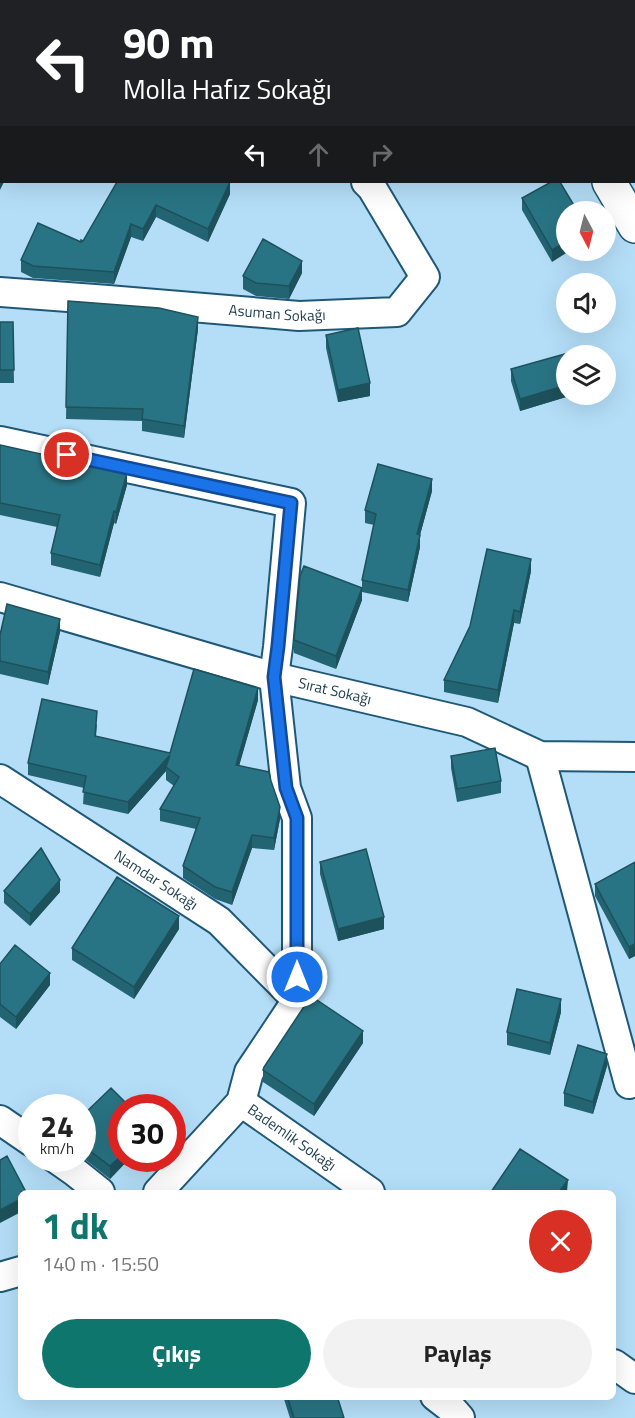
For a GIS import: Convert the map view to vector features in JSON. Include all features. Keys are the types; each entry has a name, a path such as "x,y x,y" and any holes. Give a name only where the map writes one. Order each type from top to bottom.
{"street":[{"path":"610,183 635,226"},
{"name":"Asuman Sokağı","path":"0,292 299,316 397,312 425,277 363,184"},
{"path":"0,441 291,503 274,677 286,788 297,818 297,1000 249,1072 241,1101 160,1190"},
{"name":"Sırat Sokağı","path":"0,597 274,677 466,722 540,756 635,757"},
{"path":"540,756 629,1084"},
{"name":"Namdar Sokağı","path":"0,779 219,921 297,1000"},
{"name":"Bademlik Sokağı","path":"241,1101 367,1190"},
{"path":"0,1120 18,1132"},
{"path":"75,1172 98,1190"},
{"path":"0,1277 18,1272"},
{"path":"616,1365 635,1379"},
{"path":"440,1400 460,1418"}],"building":[{"path":"116,183 230,183 208,229 156,205 143,229 131,224 114,272 33,266 21,260 38,223 83,241"},
{"path":"549,183 561,183 571,201 556,201 556,248 552,250 522,198"},
{"path":"263,239 302,261 289,286 256,283 243,276"},
{"path":"68,301 159,308 198,317 184,426 142,419 143,409 66,407"},
{"path":"0,322 13,322 14,370 0,370"},
{"path":"358,328 370,383 338,390 326,335"},
{"path":"556,356 556,388 520,399 511,369"},
{"path":"0,445 127,473 100,565 51,553 60,515 0,503"},
{"path":"378,464 432,479 417,534 420,535 408,590 362,580 376,514 365,510"},
{"path":"487,549 531,559 520,612 514,610 498,690 444,680 470,626"},
{"path":"304,566 362,588 336,656 294,640 300,576"},
{"path":"7,604 60,619 48,672 0,661 0,635"},
{"path":"194,669 258,688 236,765 269,772 280,807 274,838 252,835 232,892 215,887 183,866 200,818 160,809 179,777 166,767 170,755 128,802 83,792 86,776 28,763 42,699 97,711 95,736 170,753"},
{"path":"495,748 501,781 457,789 451,756"},
{"path":"41,848 60,880 30,914 4,891"},
{"path":"366,849 384,917 338,929 320,862"},
{"path":"635,862 635,944 629,947 595,884"},
{"path":"117,877 179,916 134,987 72,948"},
{"path":"15,945 50,973 16,1017 0,1004 0,964"},
{"path":"517,989 561,999 550,1043 507,1032"},
{"path":"311,996 363,1031 314,1104 263,1070"},
{"path":"578,1045 607,1054 593,1102 564,1093"},
{"path":"111,1088 117,1094 108,1094 108,1164 96,1156 96,1102"},
{"path":"520,1149 568,1180 560,1190 492,1190"},
{"path":"7,1156 25,1190 18,1190 18,1201 0,1210 0,1160"},
{"path":"288,1400 338,1400 344,1418 294,1418"}],"route":[{"path":"67,455 291,503 274,677 286,788 297,818 297,977"}]}
